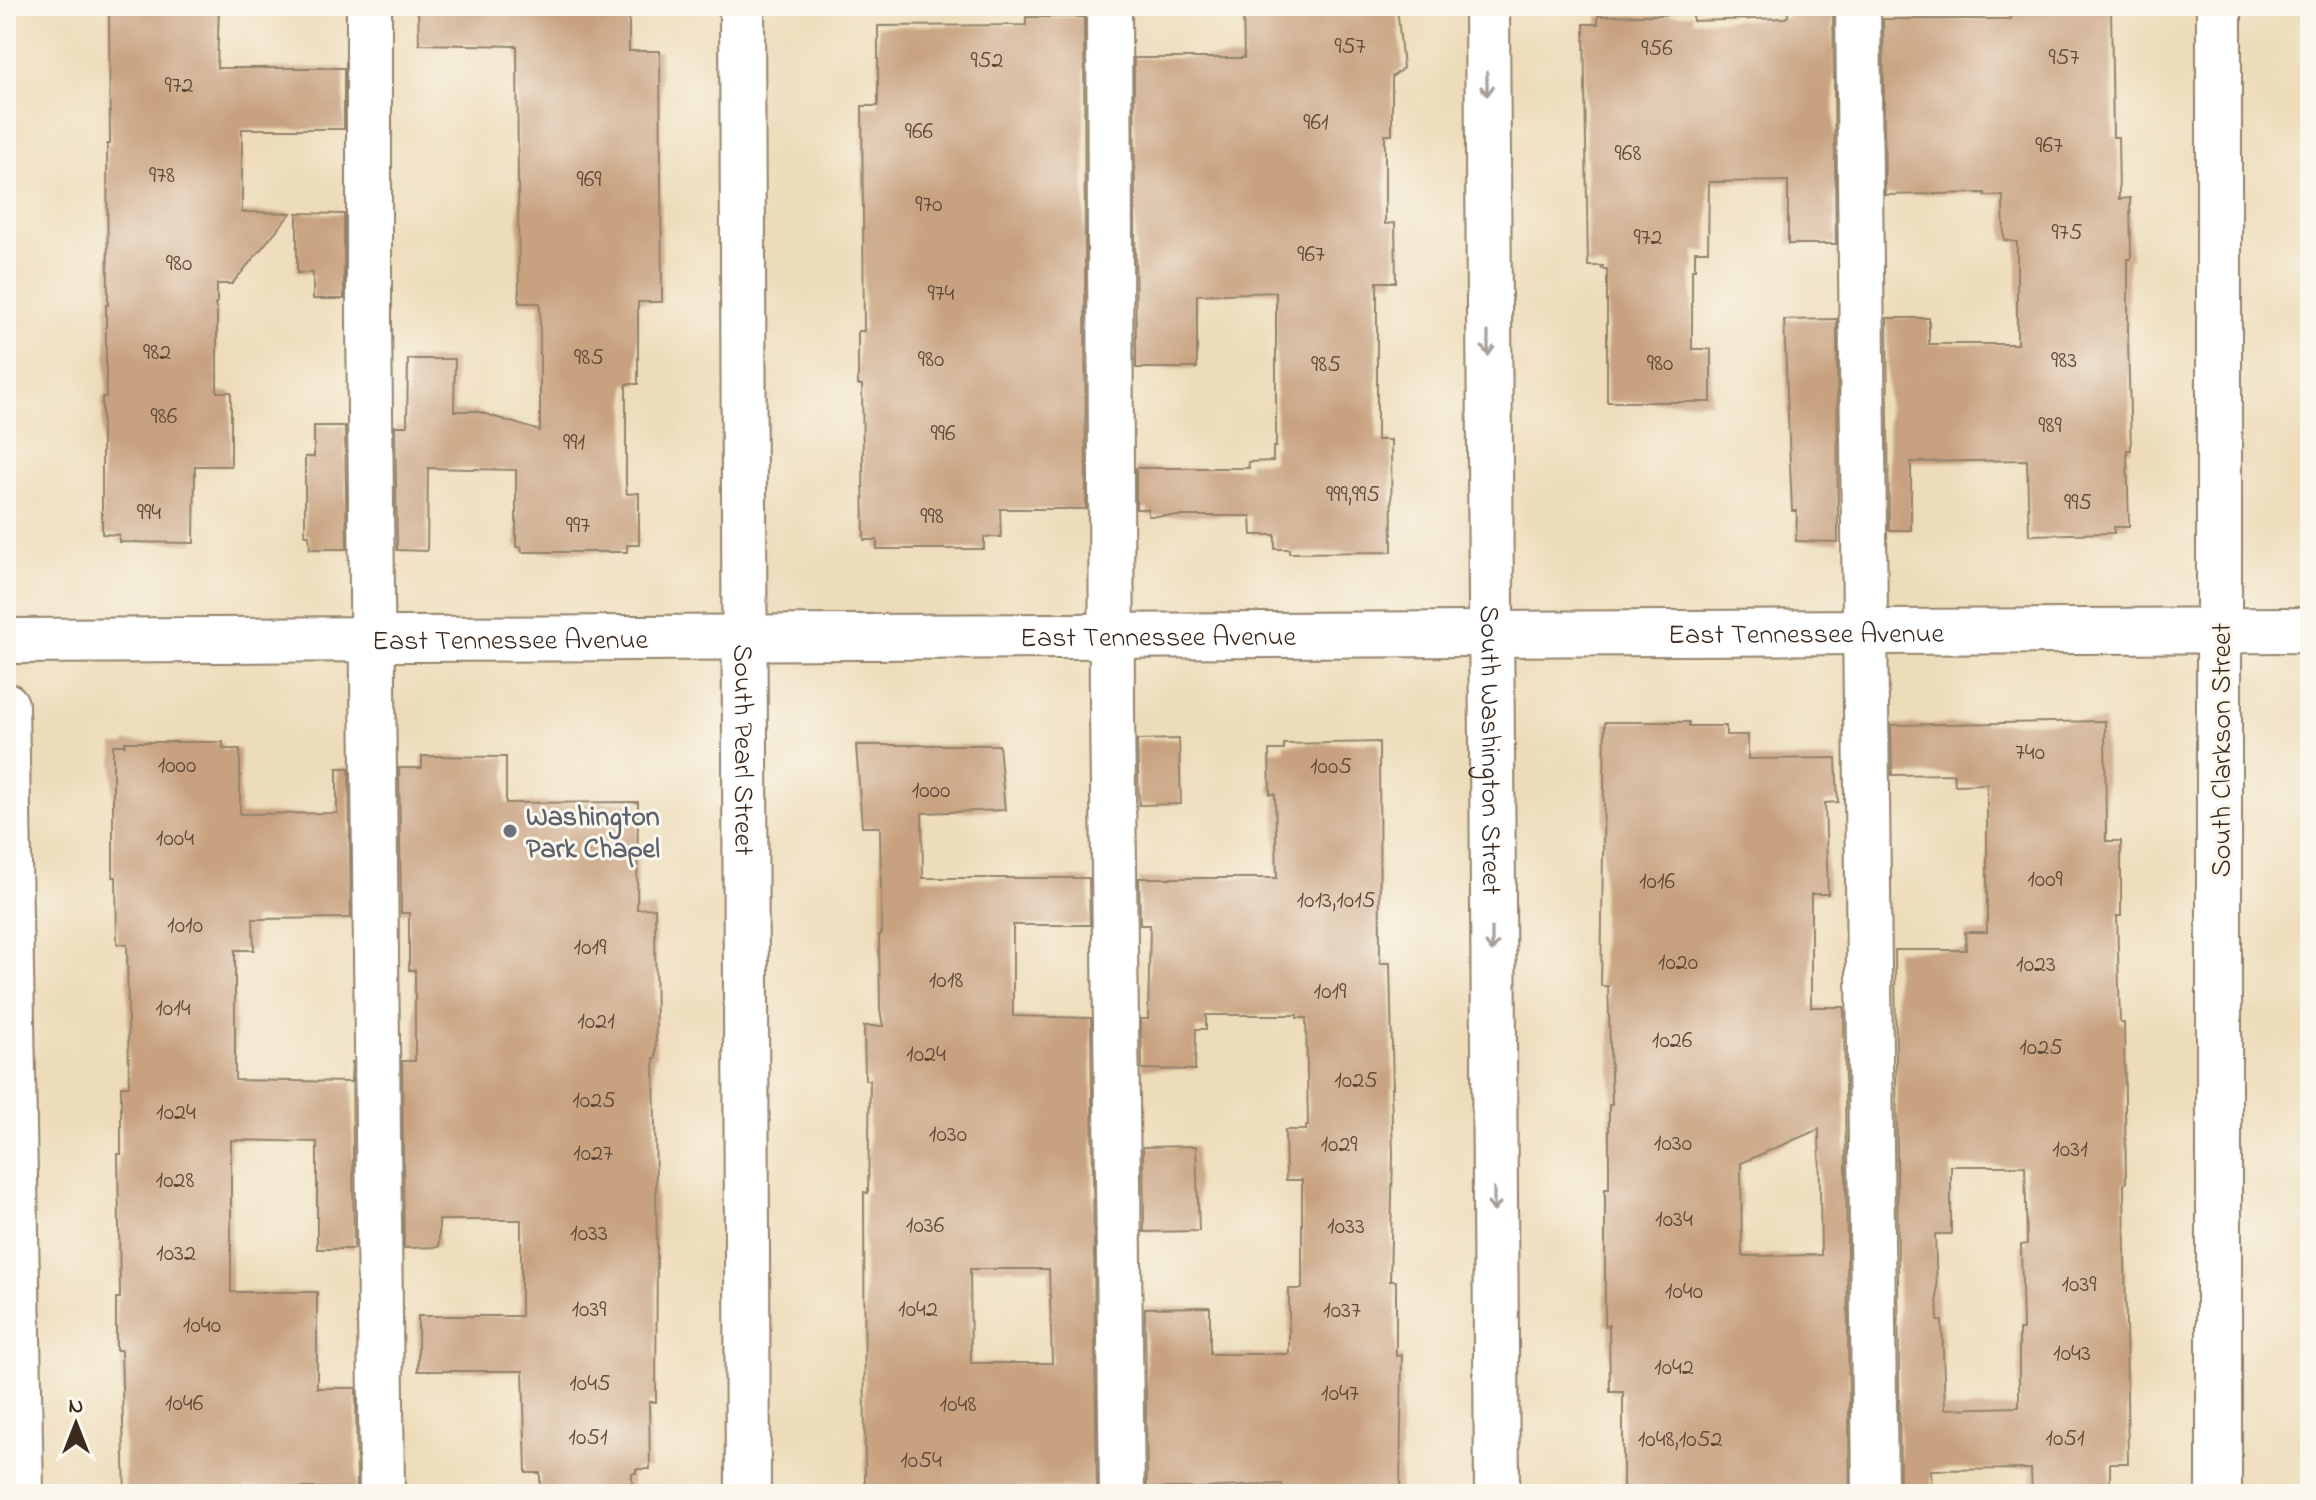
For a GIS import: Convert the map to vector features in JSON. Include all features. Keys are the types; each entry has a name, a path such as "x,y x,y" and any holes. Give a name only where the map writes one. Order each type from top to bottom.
{"street":[{"path":"369,6 382,1494"},
{"name":"South Pearl Street","path":"742,6 748,1494"},
{"path":"1109,6 1111,635 1122,1494"},
{"name":"South Washington Street","path":"1487,6 1497,1494"},
{"path":"1858,6 1875,1494"},
{"name":"South Clarkson Street","path":"2219,6 2219,1494"},
{"name":"East Tennessee Avenue","path":"6,641 2310,630"},
{"path":"6,705 21,1494"}],"building":[{"path":"109,6 219,6 217,68 344,68 344,129 242,129 242,212 291,213 232,284 217,284 217,392 231,392 231,466 195,466 194,543 119,542 119,535 102,534 102,397 106,397 108,305"},
{"path":"418,6 629,6 629,51 660,51 662,302 638,302 638,384 626,384 626,486 627,494 639,493 639,545 627,545 627,552 522,552 521,547 516,547 516,470 428,468 427,551 397,550 395,426 407,426 408,359 455,359 454,411 476,411 540,431 540,303 519,303 517,46 419,44"},
{"path":"1243,6 1397,6 1403,68 1392,77 1392,135 1385,135 1385,224 1395,223 1396,282 1377,282 1377,440 1391,440 1392,552 1289,553 1289,549 1275,549 1275,535 1252,535 1251,516 1148,516 1148,509 1136,509 1136,468 1249,468 1248,462 1273,461 1273,447 1276,447 1276,292 1197,295 1197,368 1136,368 1134,58 1244,58"},
{"path":"1788,6 1833,6 1836,244 1788,244 1788,181 1709,182 1708,251 1695,251 1695,269 1692,269 1692,349 1711,349 1711,402 1607,402 1607,269 1588,266 1584,24 1598,24 1598,16 1693,14 1693,21 1785,18 1788,16"},
{"path":"2010,6 2111,6 2113,137 2118,137 2119,199 2130,198 2129,527 2114,527 2114,533 2029,535 2027,460 1911,462 1911,530 1889,530 1887,318 1929,318 1929,344 2017,344 2017,242 2004,240 2003,196 1985,196 1985,193 1885,195 1883,19 2011,19"},
{"path":"1026,17 1084,17 1086,509 1000,509 1001,537 984,537 984,549 877,549 877,540 864,540 862,385 858,385 858,331 864,331 862,106 878,106 878,26 1026,25"},
{"path":"297,213 344,214 344,299 313,299 313,273 297,273"},
{"path":"1837,319 1838,542 1796,541 1797,511 1792,511 1784,320"},
{"path":"314,426 345,426 347,549 310,549 309,535 305,535 305,457 314,457"},
{"path":"2105,721 2106,841 2121,841 2121,916 2117,916 2120,1023 2124,1023 2128,1463 2110,1463 2110,1494 2032,1494 2031,1469 1931,1470 1932,1488 1917,1489 1917,1494 1900,1494 1895,950 1966,950 1965,932 1987,932 1987,784 1955,785 1954,774 1892,775 1891,725","holes":["1951,1166 2025,1166 2027,1244 2021,1245 2023,1330 2019,1330 2019,1407 1945,1409 1935,1234 1951,1234"]},
{"path":"1605,722 1689,722 1689,726 1726,726 1726,735 1748,735 1748,759 1836,758 1838,802 1825,803 1828,894 1811,894 1811,1007 1844,1007 1850,1494 1623,1494 1623,1392 1610,1392 1609,1325 1605,1326 1605,1189 1609,1189 1609,1105 1612,1105 1608,986 1601,986","holes":["1819,1129 1821,1255 1742,1256 1741,1163"]},
{"path":"1179,739 1181,804 1139,805 1137,740"},
{"path":"125,742 223,742 223,749 240,749 240,814 337,813 337,768 349,768 351,918 253,919 254,950 235,950 235,1080 351,1082 352,1061 354,1249 317,1249 317,1142 231,1140 231,1292 317,1292 317,1388 356,1388 357,1488 245,1488 245,1494 125,1494 121,1350 116,1350 116,1298 120,1298 118,1154 121,1154 121,1086 129,1086 127,945 117,944 116,877 113,877 113,745 125,745"},
{"path":"1379,742 1380,963 1390,963 1393,1088 1390,1281 1396,1281 1396,1356 1402,1355 1400,1494 1282,1494 1282,1484 1147,1488 1145,1308 1210,1307 1210,1354 1289,1354 1289,1289 1302,1289 1302,1180 1286,1180 1285,1130 1306,1130 1308,1126 1306,1018 1297,1018 1297,1015 1206,1015 1206,1029 1196,1029 1195,1070 1142,1069 1141,1019 1148,1019 1150,925 1140,925 1139,878 1277,878 1275,794 1270,794 1269,750 1284,750 1284,744"},
{"path":"856,745 999,745 1005,810 922,813 923,878 1089,878 1090,925 1013,925 1013,1016 1091,1018 1097,1488 1007,1488 1003,1494 865,1494 864,1192 868,1193 870,1080 865,1080 864,1026 883,1026 880,1010 880,827 862,827","holes":["970,1269 1049,1269 1052,1363 971,1363"]},
{"path":"422,756 506,757 506,803 638,802 637,909 655,908 656,1402 649,1402 650,1469 636,1469 636,1473 632,1473 632,1494 540,1494 540,1473 526,1473 523,1371 418,1371 418,1316 521,1316 521,1220 439,1220 439,1247 404,1248 402,1061 415,1061 415,970 409,970 409,913 401,913 399,768 422,768"},
{"path":"1196,1146 1199,1231 1144,1232 1143,1147"}],"place":[{"name":"Washington Park Chapel","path":"510,831"}]}
